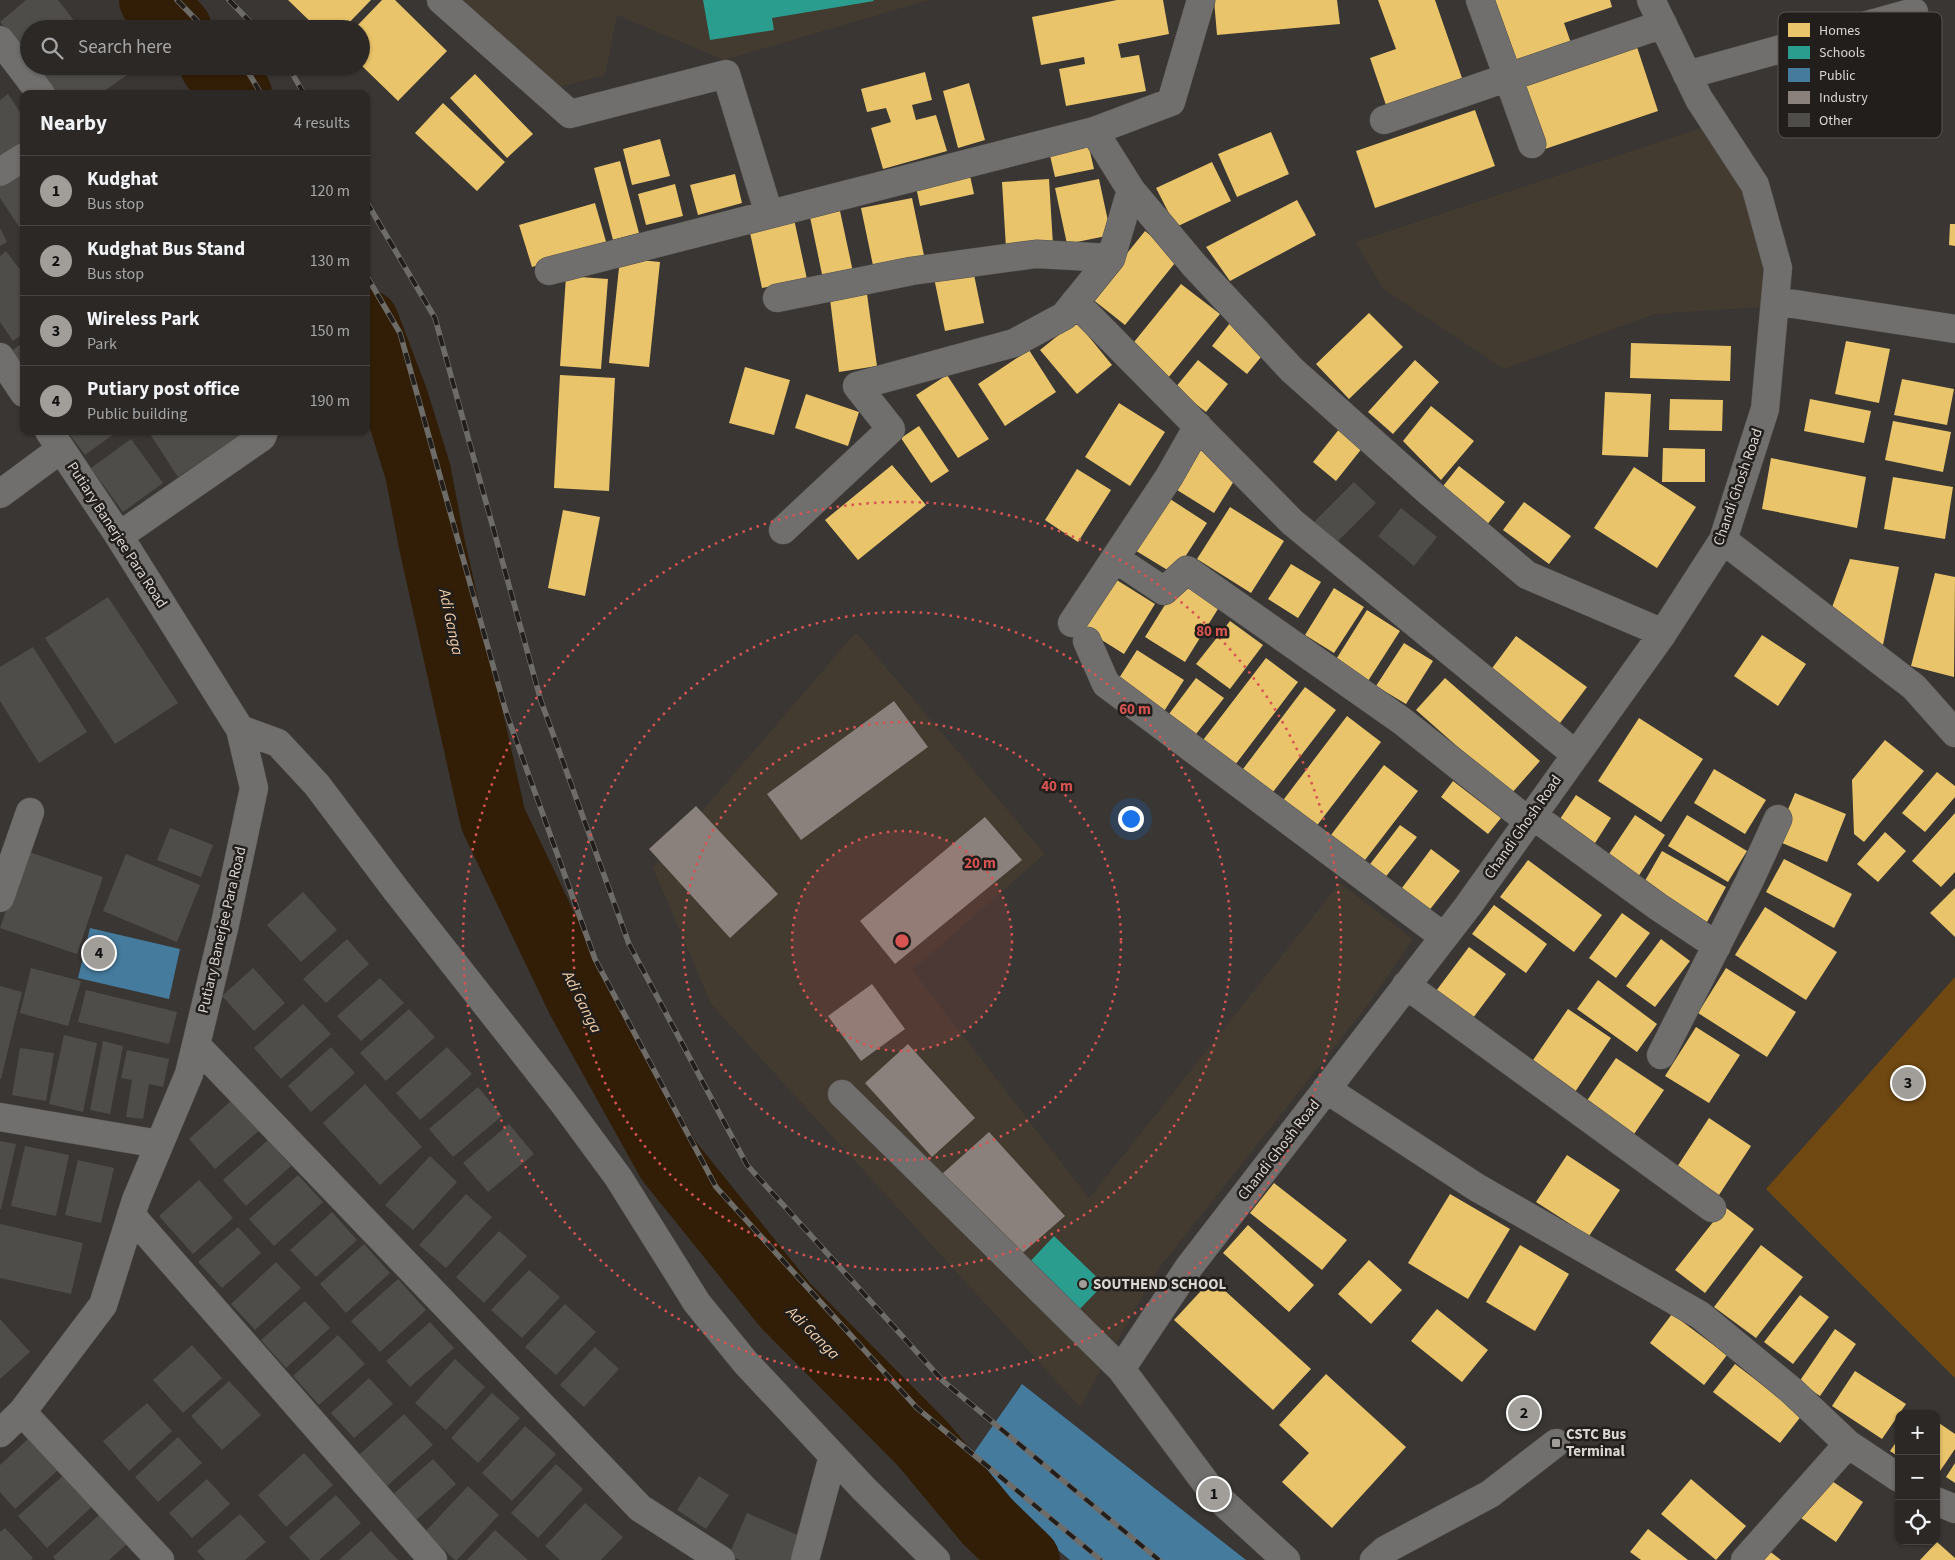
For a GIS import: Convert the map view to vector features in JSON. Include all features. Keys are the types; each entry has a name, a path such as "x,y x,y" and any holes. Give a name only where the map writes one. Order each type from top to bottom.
{"street":[{"path":"440,0 570,114 726,74 769,214"},
{"path":"549,272 1094,131 1171,102 1201,0"},
{"path":"1480,0 1532,144"},
{"name":"Chandi Ghosh Road","path":"1122,1369 1189,1266 1468,906 1662,633 1723,540 1765,409 1778,268 1755,185 1699,99 1651,0"},
{"path":"1384,120 1662,24"},
{"path":"0,40 20,66"},
{"path":"1687,75 1778,50"},
{"path":"27,75 38,90"},
{"path":"1094,131 1131,190 1194,265 1292,370 1526,575 1662,633"},
{"path":"0,172 20,160"},
{"path":"783,530 891,429 857,386 1014,342 1064,316 1111,258 1131,190"},
{"path":"777,298 912,271 1036,254 1111,258"},
{"path":"1775,301 1955,329"},
{"path":"1075,302 1292,522 1575,754"},
{"path":"0,357 20,387"},
{"path":"1198,426 1169,477 1116,559 1080,632 1106,684 1444,937"},
{"path":"119,536 263,435"},
{"path":"0,494 55,440"},
{"name":"Putiary Banerjee Para Road","path":"0,1433 22,1412 102,1305 131,1215 189,1074 225,924 254,788 240,729 119,536 55,440"},
{"path":"1723,540 1914,687 1955,734"},
{"path":"1116,559 1164,591 1187,570 1402,721 1530,818 1717,946"},
{"path":"240,729 278,743 318,785 396,890 562,1101 618,1177 697,1303 746,1363 864,1489 936,1560"},
{"path":"0,898 30,812"},
{"path":"1661,1055 1717,946 1778,819"},
{"path":"1406,985 1712,1208"},
{"path":"196,1045 640,1508 721,1560"},
{"path":"1326,1089 1476,1187 1700,1315 1791,1390 1848,1444 1895,1475"},
{"path":"842,1094 1122,1369 1214,1494 1286,1560"},
{"path":"0,1117 159,1144"},
{"path":"131,1215 433,1560"},
{"path":"22,1412 160,1560"},
{"path":"1374,1560 1386,1550 1490,1494 1556,1443"},
{"path":"1745,1560 1848,1444"},
{"path":"805,1560 833,1456"},
{"path":"1940,1503 1955,1509"}],"shaded area":[{"path":"445,0 929,0 724,60 617,15 605,75 556,88"},
{"path":"1707,126 1746,185 1770,263 1763,307 1655,314 1504,369 1383,289 1356,242"},
{"path":"856,632 1045,854 912,970 1089,1198 1340,883 1413,939 1366,1007 1157,1271 1080,1407 711,1004 653,868"},
{"path":"1955,977 1955,1378 1766,1189"}],"building: Homes":[{"path":"288,0 371,0 352,20 309,20"},
{"path":"382,0 395,0 447,51 398,101 370,74 370,20 363,20"},
{"path":"1117,0 1163,0 1169,34 1118,44 1121,58 1139,55 1146,91 1066,106 1059,69 1085,64 1084,57 1041,65 1032,17"},
{"path":"1214,0 1337,0 1340,24 1217,35"},
{"path":"1378,0 1435,0 1463,81 1387,108 1370,58 1396,49"},
{"path":"1493,0 1610,0 1612,7 1564,23 1571,43 1515,63"},
{"path":"1637,47 1658,111 1542,150 1521,88"},
{"path":"925,72 932,100 912,105 916,120 936,115 947,151 883,169 871,128 891,122 886,108 867,112 861,89"},
{"path":"475,74 533,134 507,158 450,98"},
{"path":"969,83 985,140 958,148 943,91"},
{"path":"443,103 505,162 477,191 415,133"},
{"path":"1475,110 1495,166 1375,208 1356,151"},
{"path":"1271,132 1289,174 1237,197 1218,154"},
{"path":"660,139 670,176 632,185 623,149"},
{"path":"1087,139 1094,169 1055,177 1048,147"},
{"path":"620,161 639,233 613,240 594,168"},
{"path":"1212,162 1231,201 1176,227 1156,188"},
{"path":"969,171 974,194 920,206 915,182"},
{"path":"735,174 742,203 698,215 690,185"},
{"path":"1049,179 1053,245 1006,248 1002,182"},
{"path":"1099,179 1111,235 1067,244 1055,188"},
{"path":"675,184 683,216 646,225 638,194"},
{"path":"912,198 926,265 875,275 861,208"},
{"path":"1297,200 1316,235 1230,281 1206,247"},
{"path":"595,203 607,245 532,267 519,225"},
{"path":"840,211 853,272 823,279 810,217"},
{"path":"794,219 807,279 762,288 749,228"},
{"path":"1950,224 1955,224 1955,246 1949,245"},
{"path":"1145,231 1179,258 1125,325 1091,298"},
{"path":"620,258 660,262 649,367 609,363"},
{"path":"972,265 984,323 945,331 933,273"},
{"path":"566,276 608,279 601,369 560,366"},
{"path":"1181,284 1220,314 1168,378 1130,347"},
{"path":"867,294 877,366 839,372 830,299"},
{"path":"1369,313 1403,347 1349,399 1316,364"},
{"path":"1076,321 1112,365 1077,394 1040,350"},
{"path":"1230,323 1266,351 1247,374 1212,346"},
{"path":"1846,341 1890,349 1879,403 1835,394"},
{"path":"1631,343 1731,346 1730,381 1630,378"},
{"path":"1029,350 1056,392 1005,426 978,384"},
{"path":"1198,360 1228,384 1206,412 1175,388"},
{"path":"1415,360 1439,382 1393,434 1368,412"},
{"path":"745,367 790,380 774,435 729,423"},
{"path":"560,375 615,378 609,491 554,488"},
{"path":"947,375 989,439 958,458 916,395"},
{"path":"1902,379 1954,389 1947,425 1894,415"},
{"path":"1605,392 1651,394 1648,457 1602,455"},
{"path":"806,394 859,412 848,446 795,428"},
{"path":"1670,399 1723,400 1722,431 1669,430"},
{"path":"1810,399 1871,411 1864,443 1804,431"},
{"path":"1119,403 1165,432 1130,486 1085,457"},
{"path":"1431,406 1474,441 1441,480 1403,441"},
{"path":"1893,421 1951,432 1943,472 1885,460"},
{"path":"919,426 949,471 931,483 901,438"},
{"path":"1340,428 1363,447 1336,481 1313,462"},
{"path":"1195,445 1239,473 1214,513 1169,485"},
{"path":"1663,448 1705,449 1705,482 1662,482"},
{"path":"1771,458 1866,477 1857,528 1762,509"},
{"path":"892,465 926,505 858,560 825,520"},
{"path":"1459,466 1505,502 1486,526 1440,490"},
{"path":"1634,467 1696,507 1657,568 1594,528"},
{"path":"1077,469 1111,490 1078,542 1045,520"},
{"path":"1893,477 1953,487 1945,539 1884,529"},
{"path":"1167,497 1207,523 1174,574 1133,549"},
{"path":"1524,502 1571,536 1549,564 1503,530"},
{"path":"1230,507 1284,541 1251,593 1197,559"},
{"path":"563,510 600,517 585,596 548,588"},
{"path":"1850,559 1899,567 1883,645 1831,610"},
{"path":"1291,564 1321,582 1298,618 1268,599"},
{"path":"1935,573 1955,577 1954,677 1911,666"},
{"path":"1112,577 1155,604 1124,654 1081,627"},
{"path":"1181,579 1221,604 1185,662 1145,637"},
{"path":"1334,588 1364,607 1334,653 1305,635"},
{"path":"1367,610 1400,631 1368,681 1335,661"},
{"path":"1230,621 1263,645 1230,689 1196,664"},
{"path":"1762,635 1806,664 1778,706 1734,676"},
{"path":"1516,636 1587,687 1560,723 1490,671"},
{"path":"1404,643 1433,661 1406,704 1376,686"},
{"path":"1137,650 1184,680 1161,716 1114,686"},
{"path":"1266,658 1298,682 1232,769 1200,744"},
{"path":"1196,678 1224,698 1193,738 1166,718"},
{"path":"1445,678 1540,761 1511,794 1416,710"},
{"path":"1305,687 1336,710 1273,792 1243,769"},
{"path":"1347,716 1381,742 1312,832 1278,807"},
{"path":"1639,718 1703,759 1661,822 1598,781"},
{"path":"1885,740 1924,771 1864,842 1854,834 1852,780"},
{"path":"1384,765 1418,791 1365,860 1331,835"},
{"path":"1714,769 1766,800 1745,834 1694,803"},
{"path":"1937,772 1955,786 1955,797 1925,832 1902,813"},
{"path":"1453,781 1501,818 1488,834 1441,797"},
{"path":"1795,793 1846,814 1827,862 1775,840"},
{"path":"1576,795 1611,818 1590,851 1554,828"},
{"path":"1955,813 1955,872 1941,887 1912,861"},
{"path":"1635,815 1665,835 1638,877 1607,857"},
{"path":"1687,815 1747,851 1728,882 1668,846"},
{"path":"1400,825 1417,837 1380,884 1364,872"},
{"path":"1885,832 1906,851 1878,882 1857,864"},
{"path":"1431,849 1460,871 1424,917 1396,896"},
{"path":"1662,851 1726,887 1707,922 1642,886"},
{"path":"1784,859 1852,894 1834,928 1766,892"},
{"path":"1528,860 1602,915 1574,952 1500,897"},
{"path":"1955,888 1955,937 1930,913"},
{"path":"1494,905 1547,944 1526,973 1472,934"},
{"path":"1765,907 1837,952 1806,1000 1735,955"},
{"path":"1622,913 1650,933 1616,978 1589,958"},
{"path":"1661,939 1690,961 1655,1007 1626,986"},
{"path":"1469,947 1506,974 1470,1022 1433,995"},
{"path":"1726,968 1796,1012 1767,1057 1698,1013"},
{"path":"1598,980 1657,1024 1637,1052 1577,1009"},
{"path":"1568,1009 1611,1038 1573,1095 1529,1066"},
{"path":"1696,1027 1740,1055 1709,1103 1665,1076"},
{"path":"1616,1058 1664,1090 1630,1140 1582,1108"},
{"path":"1709,1118 1751,1146 1719,1195 1677,1167"},
{"path":"1567,1155 1620,1190 1589,1236 1536,1202"},
{"path":"1274,1183 1347,1240 1322,1270 1250,1213"},
{"path":"1450,1194 1510,1229 1468,1299 1408,1263"},
{"path":"1725,1207 1754,1229 1705,1293 1675,1270"},
{"path":"1248,1225 1314,1285 1289,1312 1223,1253"},
{"path":"1520,1245 1569,1274 1535,1331 1486,1302"},
{"path":"1761,1245 1803,1277 1756,1338 1714,1307"},
{"path":"1369,1260 1402,1290 1371,1324 1338,1294"},
{"path":"1212,1279 1311,1369 1273,1410 1174,1320"},
{"path":"1800,1295 1829,1317 1793,1364 1764,1342"},
{"path":"1437,1309 1488,1350 1462,1382 1411,1341"},
{"path":"1672,1314 1727,1355 1704,1385 1650,1343"},
{"path":"1835,1329 1856,1344 1820,1396 1799,1382"},
{"path":"1735,1364 1802,1415 1780,1443 1713,1392"},
{"path":"1855,1371 1906,1404 1902,1410 1895,1410 1895,1420 1882,1439 1832,1406"},
{"path":"1326,1374 1406,1447 1332,1528 1282,1482 1309,1453 1279,1425"},
{"path":"1940,1424 1955,1434 1955,1449 1940,1471"},
{"path":"1895,1444 1895,1454 1890,1451"},
{"path":"1955,1463 1955,1483 1946,1477"},
{"path":"1826,1477 1863,1502 1836,1542 1798,1516"},
{"path":"1691,1479 1746,1526 1716,1560 1661,1514"},
{"path":"1648,1529 1688,1560 1641,1560 1630,1552"},
{"path":"1934,1545 1940,1545 1955,1558 1955,1560 1920,1560"},
{"path":"1768,1550 1781,1560 1760,1560"}],"building: Schools":[{"path":"703,0 874,1 772,18 774,30 710,40"},
{"path":"1054,1236 1104,1284 1076,1313 1026,1266"}],"building: Public":[{"path":"90,928 180,949 169,999 78,978"},
{"path":"1022,1384 1246,1560 1070,1560 961,1471"}],"building: Industry":[{"path":"894,701 928,747 801,840 767,794"},
{"path":"696,806 778,894 730,938 649,849"},
{"path":"985,817 1022,860 895,964 860,921"},
{"path":"872,984 905,1029 861,1061 828,1016"},
{"path":"908,1044 975,1118 932,1157 865,1083"},
{"path":"989,1132 1065,1216 1018,1257 942,1174"}],"building: Other":[{"path":"26,0 58,0 74,20 20,20 20,48 0,22"},
{"path":"43,75 127,75 106,90 53,90"},
{"path":"8,94 20,112 20,152 0,164 0,100"},
{"path":"20,171 20,228 0,198 0,184"},
{"path":"0,228 7,242 0,246"},
{"path":"6,251 20,270 20,336 13,341 0,322 0,256"},
{"path":"20,345 20,363 11,351"},
{"path":"70,435 112,435 85,455"},
{"path":"151,435 241,435 178,477"},
{"path":"131,439 163,483 123,512 91,468"},
{"path":"1354,482 1376,503 1331,548 1309,527"},
{"path":"1401,508 1437,537 1414,566 1378,536"},
{"path":"108,597 178,703 115,744 45,638"},
{"path":"33,647 87,732 39,763 0,701 0,667"},
{"path":"170,828 213,845 201,877 157,860"},
{"path":"26,851 103,877 77,954 0,928"},
{"path":"126,854 200,885 177,942 103,911"},
{"path":"303,892 337,930 301,962 267,925"},
{"path":"347,939 369,964 326,1003 303,979"},
{"path":"31,968 81,981 68,1026 20,1013"},
{"path":"253,968 285,1003 254,1031 222,996"},
{"path":"380,978 404,1003 361,1041 337,1016"},
{"path":"0,986 22,992 1,1079 0,1079"},
{"path":"86,990 177,1012 169,1044 78,1022"},
{"path":"303,1004 331,1034 281,1079 254,1048"},
{"path":"409,1009 435,1037 386,1081 360,1053"},
{"path":"64,1035 97,1043 83,1112 49,1104"},
{"path":"103,1041 123,1046 110,1114 90,1110"},
{"path":"331,1047 355,1073 311,1112 288,1086"},
{"path":"447,1047 472,1074 420,1120 396,1093"},
{"path":"20,1048 54,1053 46,1101 12,1095"},
{"path":"127,1050 169,1059 163,1087 149,1084 143,1119 126,1117 132,1080 121,1078"},
{"path":"365,1084 422,1147 380,1185 323,1123"},
{"path":"478,1087 502,1116 453,1157 429,1129"},
{"path":"233,1099 261,1129 215,1169 189,1139"},
{"path":"509,1124 534,1154 488,1192 463,1163"},
{"path":"268,1140 291,1166 246,1206 223,1180"},
{"path":"0,1141 16,1144 1,1209 0,1209"},
{"path":"25,1146 69,1155 56,1216 11,1206"},
{"path":"430,1156 457,1182 413,1230 385,1205"},
{"path":"78,1160 114,1168 101,1223 65,1215"},
{"path":"298,1175 323,1202 274,1246 249,1219"},
{"path":"199,1180 233,1218 193,1254 159,1216"},
{"path":"466,1194 492,1217 446,1268 419,1245"},
{"path":"332,1212 357,1240 316,1277 290,1250"},
{"path":"0,1224 83,1243 71,1294 0,1278"},
{"path":"238,1227 261,1253 222,1288 198,1262"},
{"path":"499,1231 527,1256 484,1303 456,1277"},
{"path":"364,1244 390,1273 346,1313 320,1284"},
{"path":"276,1262 301,1288 255,1330 231,1304"},
{"path":"529,1270 560,1297 522,1338 491,1310"},
{"path":"398,1279 426,1310 380,1352 351,1321"},
{"path":"305,1301 330,1328 286,1368 261,1340"},
{"path":"565,1304 596,1332 556,1375 525,1347"},
{"path":"0,1319 30,1352 0,1379"},
{"path":"430,1322 454,1348 410,1387 386,1361"},
{"path":"338,1335 365,1364 319,1405 293,1376"},
{"path":"192,1345 222,1378 183,1413 153,1380"},
{"path":"595,1347 619,1369 584,1407 560,1385"},
{"path":"455,1359 485,1387 446,1430 415,1403"},
{"path":"369,1378 393,1404 354,1438 331,1413"},
{"path":"229,1381 261,1415 222,1450 191,1416"},
{"path":"492,1393 520,1418 478,1463 451,1438"},
{"path":"147,1403 172,1431 129,1471 103,1441"},
{"path":"404,1414 433,1445 387,1486 359,1455"},
{"path":"525,1426 556,1454 512,1501 482,1473"},
{"path":"178,1437 202,1463 158,1502 135,1477"},
{"path":"29,1438 58,1470 15,1509 0,1492 0,1465"},
{"path":"304,1453 333,1485 286,1527 258,1495"},
{"path":"433,1459 456,1484 414,1522 390,1497"},
{"path":"556,1464 583,1489 538,1538 511,1513"},
{"path":"66,1473 95,1504 47,1548 18,1516"},
{"path":"699,1476 729,1495 706,1529 677,1510"},
{"path":"207,1479 230,1504 192,1538 169,1513"},
{"path":"468,1486 499,1515 455,1560 425,1532"},
{"path":"336,1495 361,1523 319,1560 310,1560 289,1537"},
{"path":"585,1503 623,1537 601,1560 560,1560 545,1546"},
{"path":"101,1513 128,1543 109,1560 56,1560 53,1557"},
{"path":"747,1513 802,1537 791,1560 740,1560 729,1555"},
{"path":"240,1514 266,1542 245,1560 205,1560 197,1551"},
{"path":"5,1528 33,1558 31,1560 0,1560 0,1532"},
{"path":"495,1530 528,1560 467,1560"},
{"path":"371,1531 398,1560 339,1560"}],"waterway":[{"name":"Adi Ganga","path":"152,0 171,20"},
{"name":"Adi Ganga","path":"221,75 235,90"},
{"name":"Adi Ganga","path":"370,333 396,401 418,472 431,540 493,819 580,1001 669,1161 785,1305 922,1443 987,1521 1027,1560"}],"railway":[{"path":"177,0 196,20"},
{"path":"229,0 248,20"},
{"path":"250,75 259,90"},
{"path":"293,75 302,90"},
{"path":"370,208 435,318 541,701 629,944 747,1165 943,1381 1159,1560"},
{"path":"370,282 400,333 506,712 595,959 716,1187 917,1408 1101,1560"}],"place":[{"name":"Putiary post office","path":"99,953"},
{"name":"Wireless Park","path":"1908,1083"},
{"name":"SOUTHEND SCHOOL","path":"1083,1284"},
{"name":"Kudghat Bus Stand","path":"1524,1413"},
{"name":"CSTC Bus Terminal","path":"1556,1443"},
{"name":"Kudghat","path":"1214,1494"}]}
